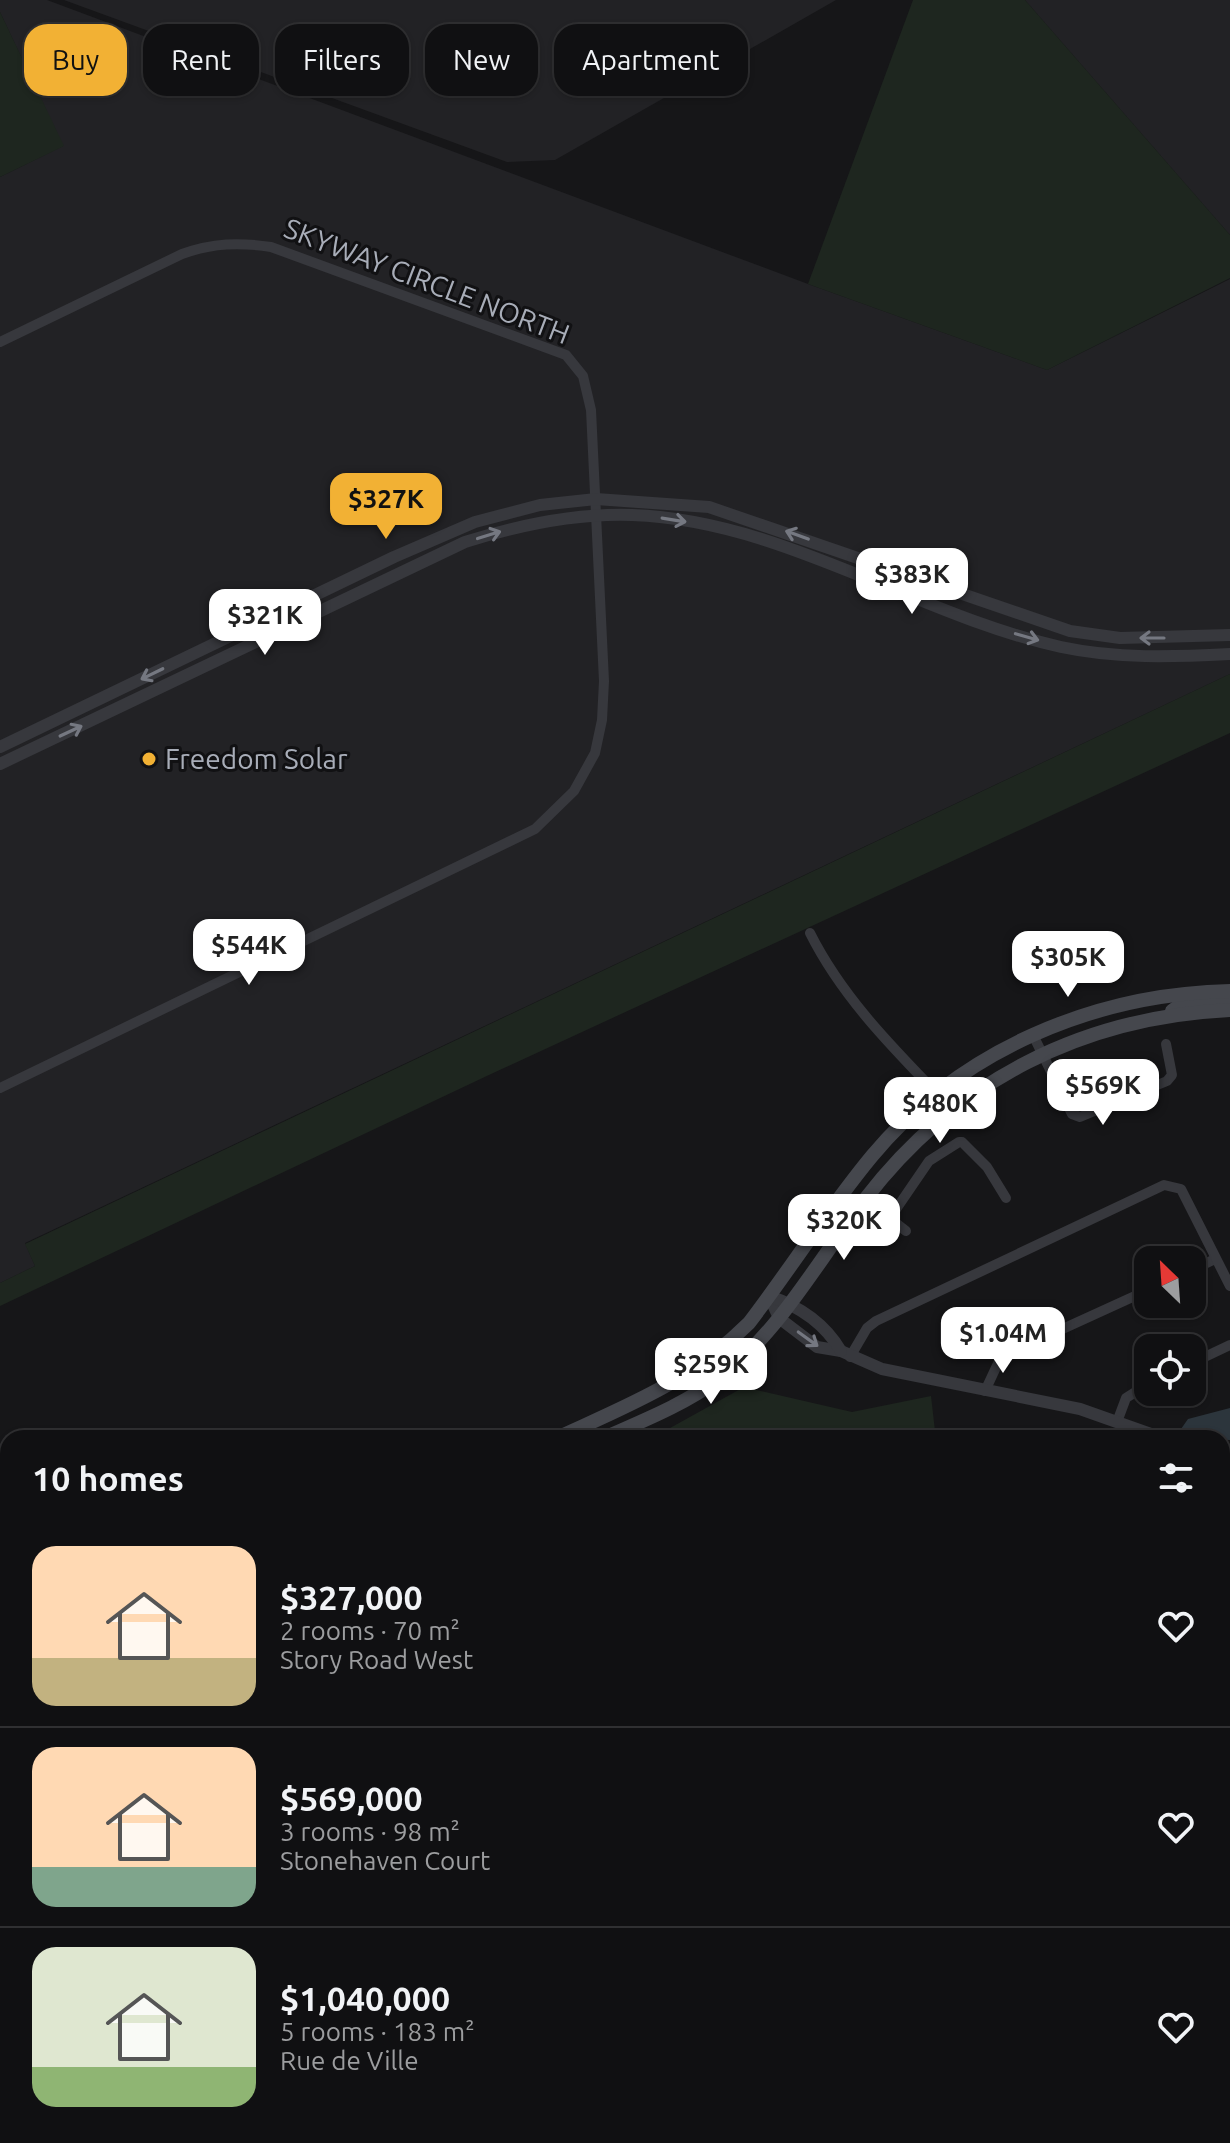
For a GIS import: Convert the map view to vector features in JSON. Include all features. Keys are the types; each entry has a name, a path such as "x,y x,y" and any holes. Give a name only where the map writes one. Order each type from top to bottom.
{"main road":[{"path":"575,1430 660,1391 698,1369 749,1323 873,1154 936,1093 968,1070 1033,1035 1076,1017 1136,1000 1182,992 1230,991"},
{"path":"1169,1015 1183,1003 1230,1000"},
{"path":"622,1430 671,1408 715,1381 792,1304 865,1199 912,1146 952,1109 1042,1053 1110,1028 1169,1015 1230,1010"}],"street":[{"name":"SKYWAY CIRCLE NORTH","path":"0,342 182,254 220,244 271,247 566,355 583,376 588,390 604,681 602,720 595,753 574,791 559,809 535,829 485,856 0,1088"},
{"path":"0,747 374,567 475,522 540,505 596,499 709,507 1070,631 1120,638 1230,635"},
{"path":"0,764 465,542 546,520 632,515 718,528 807,557 996,629 1060,647 1117,657 1230,654"},
{"path":"374,567 381,582"},
{"path":"277,614 290,625"},
{"path":"810,933 827,967 857,1007 952,1109"},
{"path":"1033,1035 1072,1114 1080,1117 1167,1081 1172,1075 1166,1044"},
{"path":"890,1218 929,1161 959,1142 987,1167 1006,1198"},
{"path":"846,1354 876,1321 1164,1185 1173,1184 1181,1189 1230,1286"},
{"path":"865,1199 906,1231"},
{"path":"1206,1263 1215,1259"},
{"path":"769,1296 792,1304 831,1334 846,1354"},
{"path":"769,1296 779,1318 817,1347 846,1354 882,1369 1080,1409 1140,1430"},
{"path":"985,1391 999,1361 1008,1354 1134,1296"},
{"path":"1206,1356 1230,1345"},
{"path":"1117,1422 1126,1398 1134,1393"}],"shaded area":[{"path":"0,0 47,0 111,24 24,24 24,63 0,12"},
{"path":"64,0 836,0 748,50 748,24 554,24 554,96 667,96 555,160 507,162 327,96 409,96 409,24 275,24 275,77 259,71 259,24 143,24 143,29"},
{"path":"913,0 1025,0 1230,235 1230,278 1047,370 808,284"},
{"path":"1025,0 1230,0 1230,235"},
{"path":"0,12 24,62 24,96 40,96 64,146 0,177"},
{"path":"127,30 143,36 143,96 259,96 259,79 275,85 275,96 304,96 1047,370 1230,279 1230,674 25,1243 35,1266 0,1283 0,177 63,146 39,96 127,96"},
{"path":"1230,674 1230,733 491,1074 0,1306 0,1283 35,1266 25,1244"},
{"path":"744,1387 852,1412 931,1396 935,1430 666,1430"},
{"path":"1230,1408 1230,1430 1179,1430 1188,1419"}],"place":[{"name":"Freedom Solar","path":"149,759"}]}
